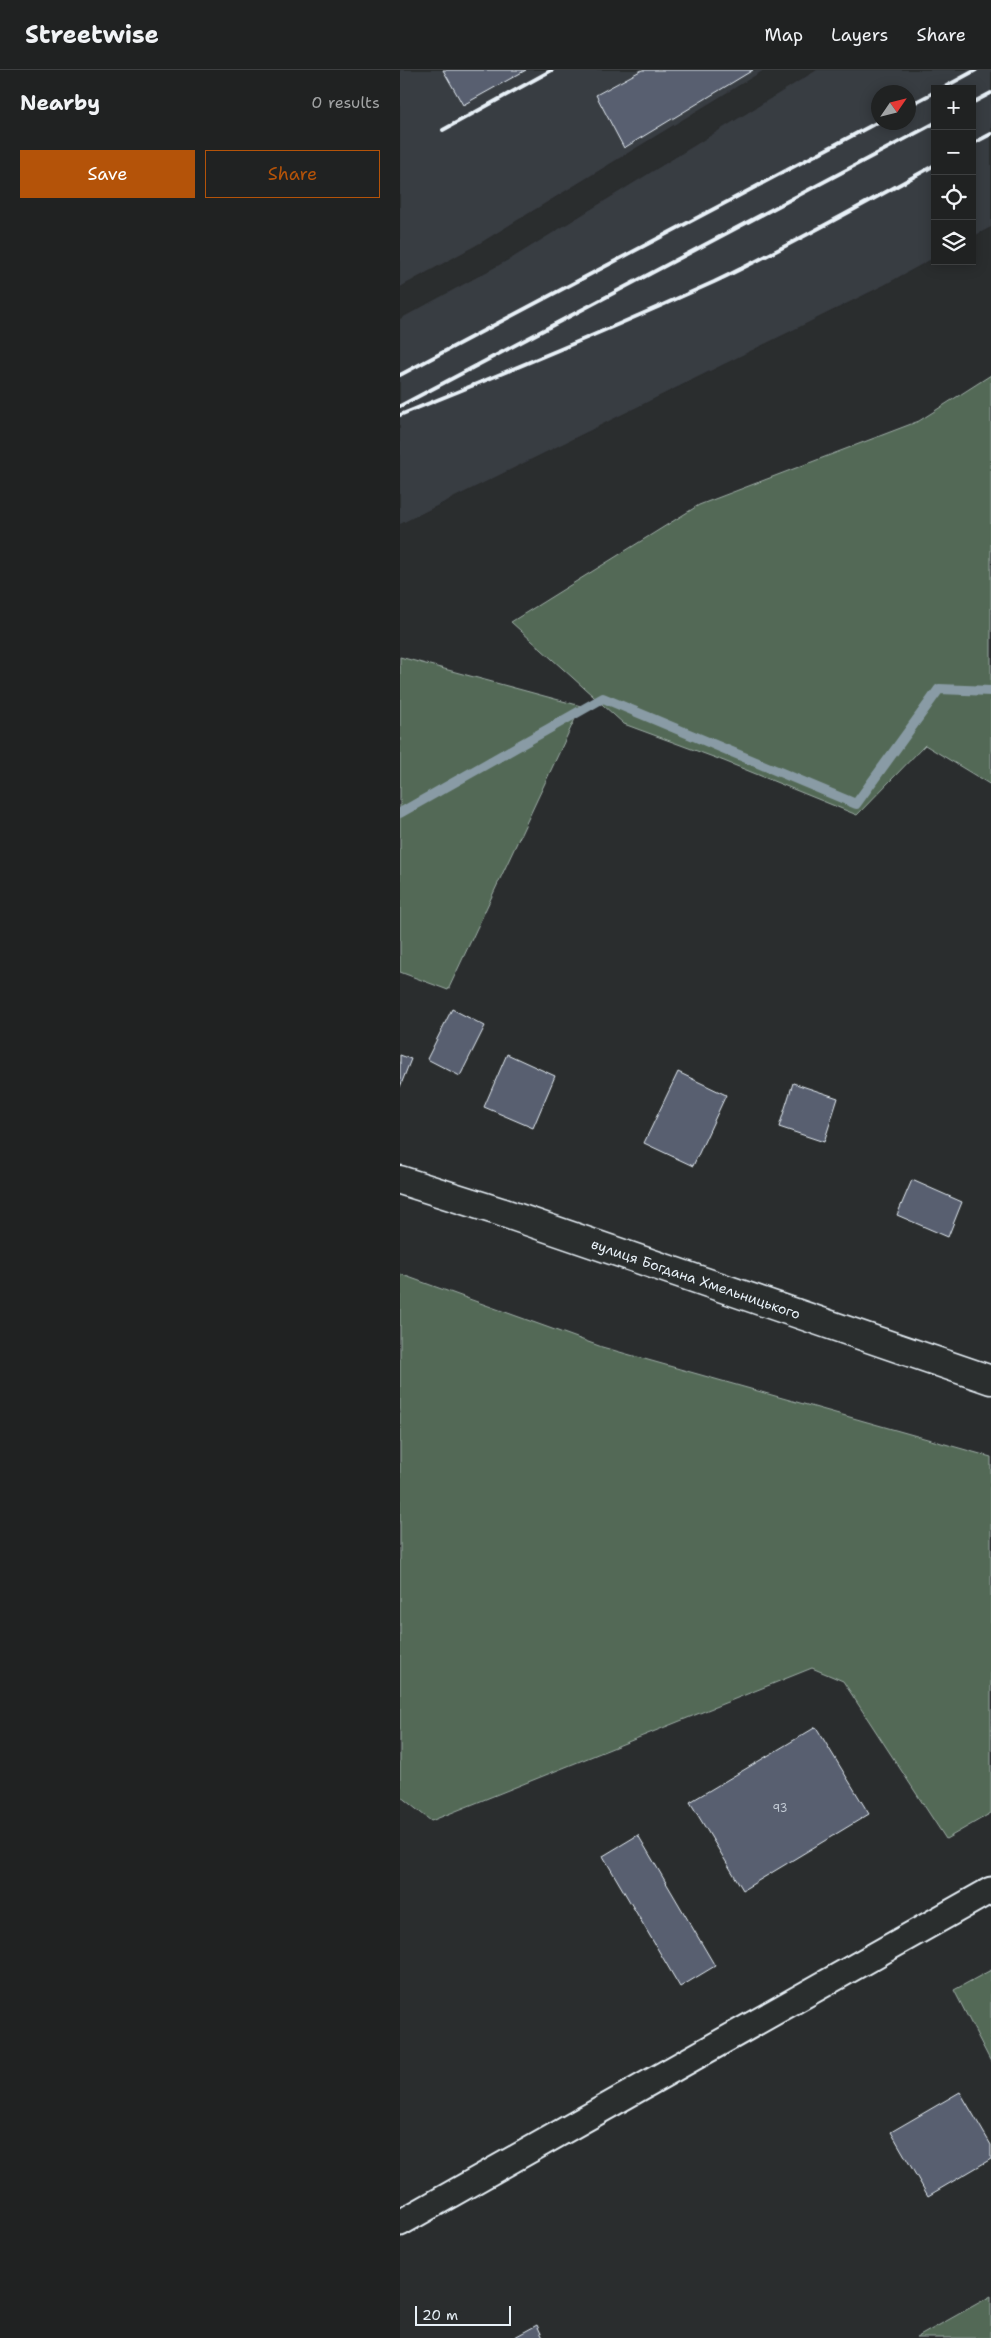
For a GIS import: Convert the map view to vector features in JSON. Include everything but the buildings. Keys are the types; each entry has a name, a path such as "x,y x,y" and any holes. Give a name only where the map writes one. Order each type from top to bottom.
{"street":[{"name":"вулиця Богдана Хмельницького","path":"400,1180 519,1218 991,1380"},
{"path":"400,2223 991,1890"}],"shaded area":[{"path":"400,70 764,70 480,243 400,287"},
{"path":"817,70 991,70 991,227 976,235 976,85 931,85 931,259 884,285 400,524 400,319 512,258"}],"green space":[{"path":"991,375 991,785 925,745 857,815 724,761 624,724 511,622 699,505 919,421"},
{"path":"400,657 581,706 448,990 400,972"},
{"path":"400,1274 602,1347 991,1457 991,1813 946,1839 843,1681 812,1668 431,1821 400,1796"},
{"path":"991,1970 991,2062 954,1990"},
{"path":"991,2296 991,2338 916,2338"}],"waterway":[{"path":"400,813 603,698 856,804 939,689 991,691"}],"railway":[{"path":"443,130 552,70"},
{"path":"948,85 976,70"},
{"path":"976,101 991,93"},
{"path":"916,102 931,94"},
{"path":"400,406 931,125"},
{"path":"400,375 871,126"},
{"path":"976,142 991,134"},
{"path":"400,415 636,317 714,282 798,240 931,167"}]}
